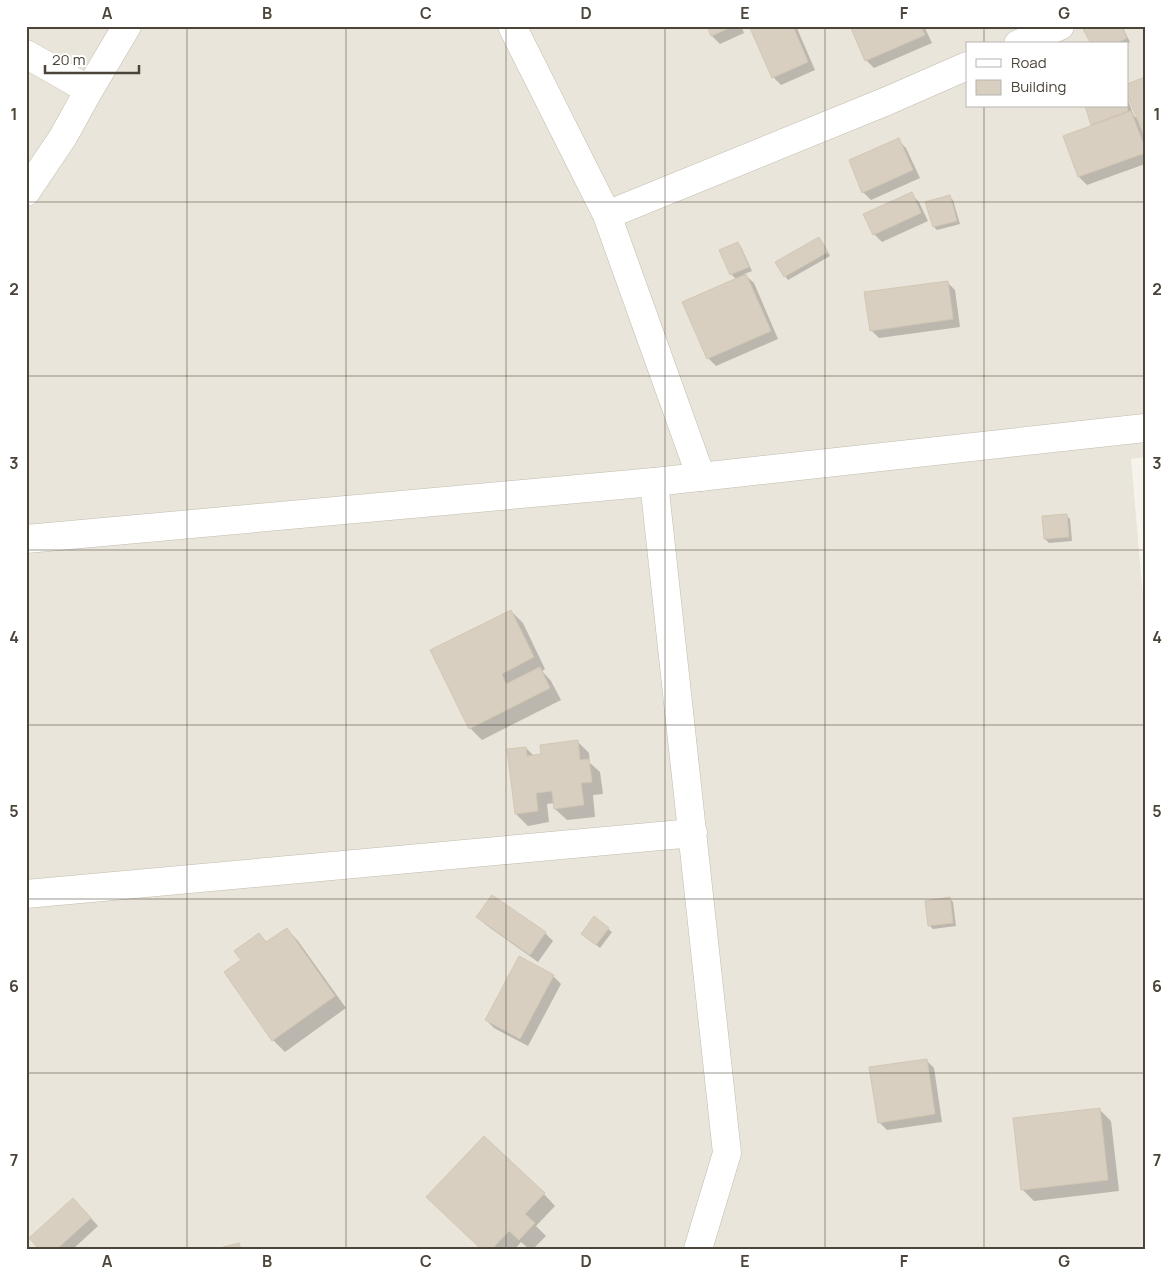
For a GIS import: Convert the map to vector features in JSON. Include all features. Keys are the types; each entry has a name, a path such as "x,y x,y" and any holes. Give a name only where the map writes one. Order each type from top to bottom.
{"street":[{"path":"26,192 63,137 127,26"},
{"path":"512,26 607,215 701,477"},
{"path":"1023,42 1060,26"},
{"path":"26,54 89,90"},
{"path":"607,215 888,101 966,66"},
{"path":"26,539 654,482 1145,428"},
{"path":"654,482 727,1153 698,1249"},
{"path":"26,894 692,833"}],"shaded area":[{"path":"26,26 1145,26 1145,457 1131,459 1145,621 1145,1249 26,1249"}],"building":[{"path":"707,26 734,26 711,36"},
{"path":"749,26 793,26 808,62 772,78"},
{"path":"850,26 921,26 925,35 865,61"},
{"path":"1089,26 1121,26 1127,38 1119,42 1090,42 1083,29"},
{"path":"1145,77 1145,138 1128,96 1128,84"},
{"path":"1086,108 1127,108 1128,111 1091,125"},
{"path":"1131,111 1145,148 1145,153 1078,177 1063,136"},
{"path":"899,138 913,170 862,193 849,160"},
{"path":"912,192 921,213 873,235 863,214"},
{"path":"950,195 957,221 933,227 925,202"},
{"path":"819,237 828,252 784,277 775,262"},
{"path":"738,242 749,267 730,275 719,250"},
{"path":"746,274 771,331 707,359 682,302"},
{"path":"948,281 953,319 870,331 864,292"},
{"path":"1067,514 1069,537 1044,539 1042,516"},
{"path":"511,610 534,657 502,674 506,684 540,667 550,688 469,729 430,650"},
{"path":"578,740 580,760 589,759 592,782 581,783 584,805 554,809 552,791 536,793 538,811 515,814 507,749 526,747 527,756 541,754 540,745"},
{"path":"492,895 546,932 530,955 476,917"},
{"path":"950,897 953,923 928,926 925,901"},
{"path":"594,916 609,928 596,945 581,934"},
{"path":"287,928 335,996 272,1041 224,972 241,960 234,951 259,933 266,942"},
{"path":"519,956 554,975 520,1039 485,1020"},
{"path":"927,1059 935,1114 878,1123 869,1067"},
{"path":"1100,1108 1108,1180 1021,1190 1013,1118"},
{"path":"484,1136 545,1193 525,1214 535,1223 519,1240 509,1231 492,1249 481,1249 426,1197"},
{"path":"73,1198 91,1218 57,1249 39,1249 29,1238"},
{"path":"239,1243 241,1249 216,1249"}]}
